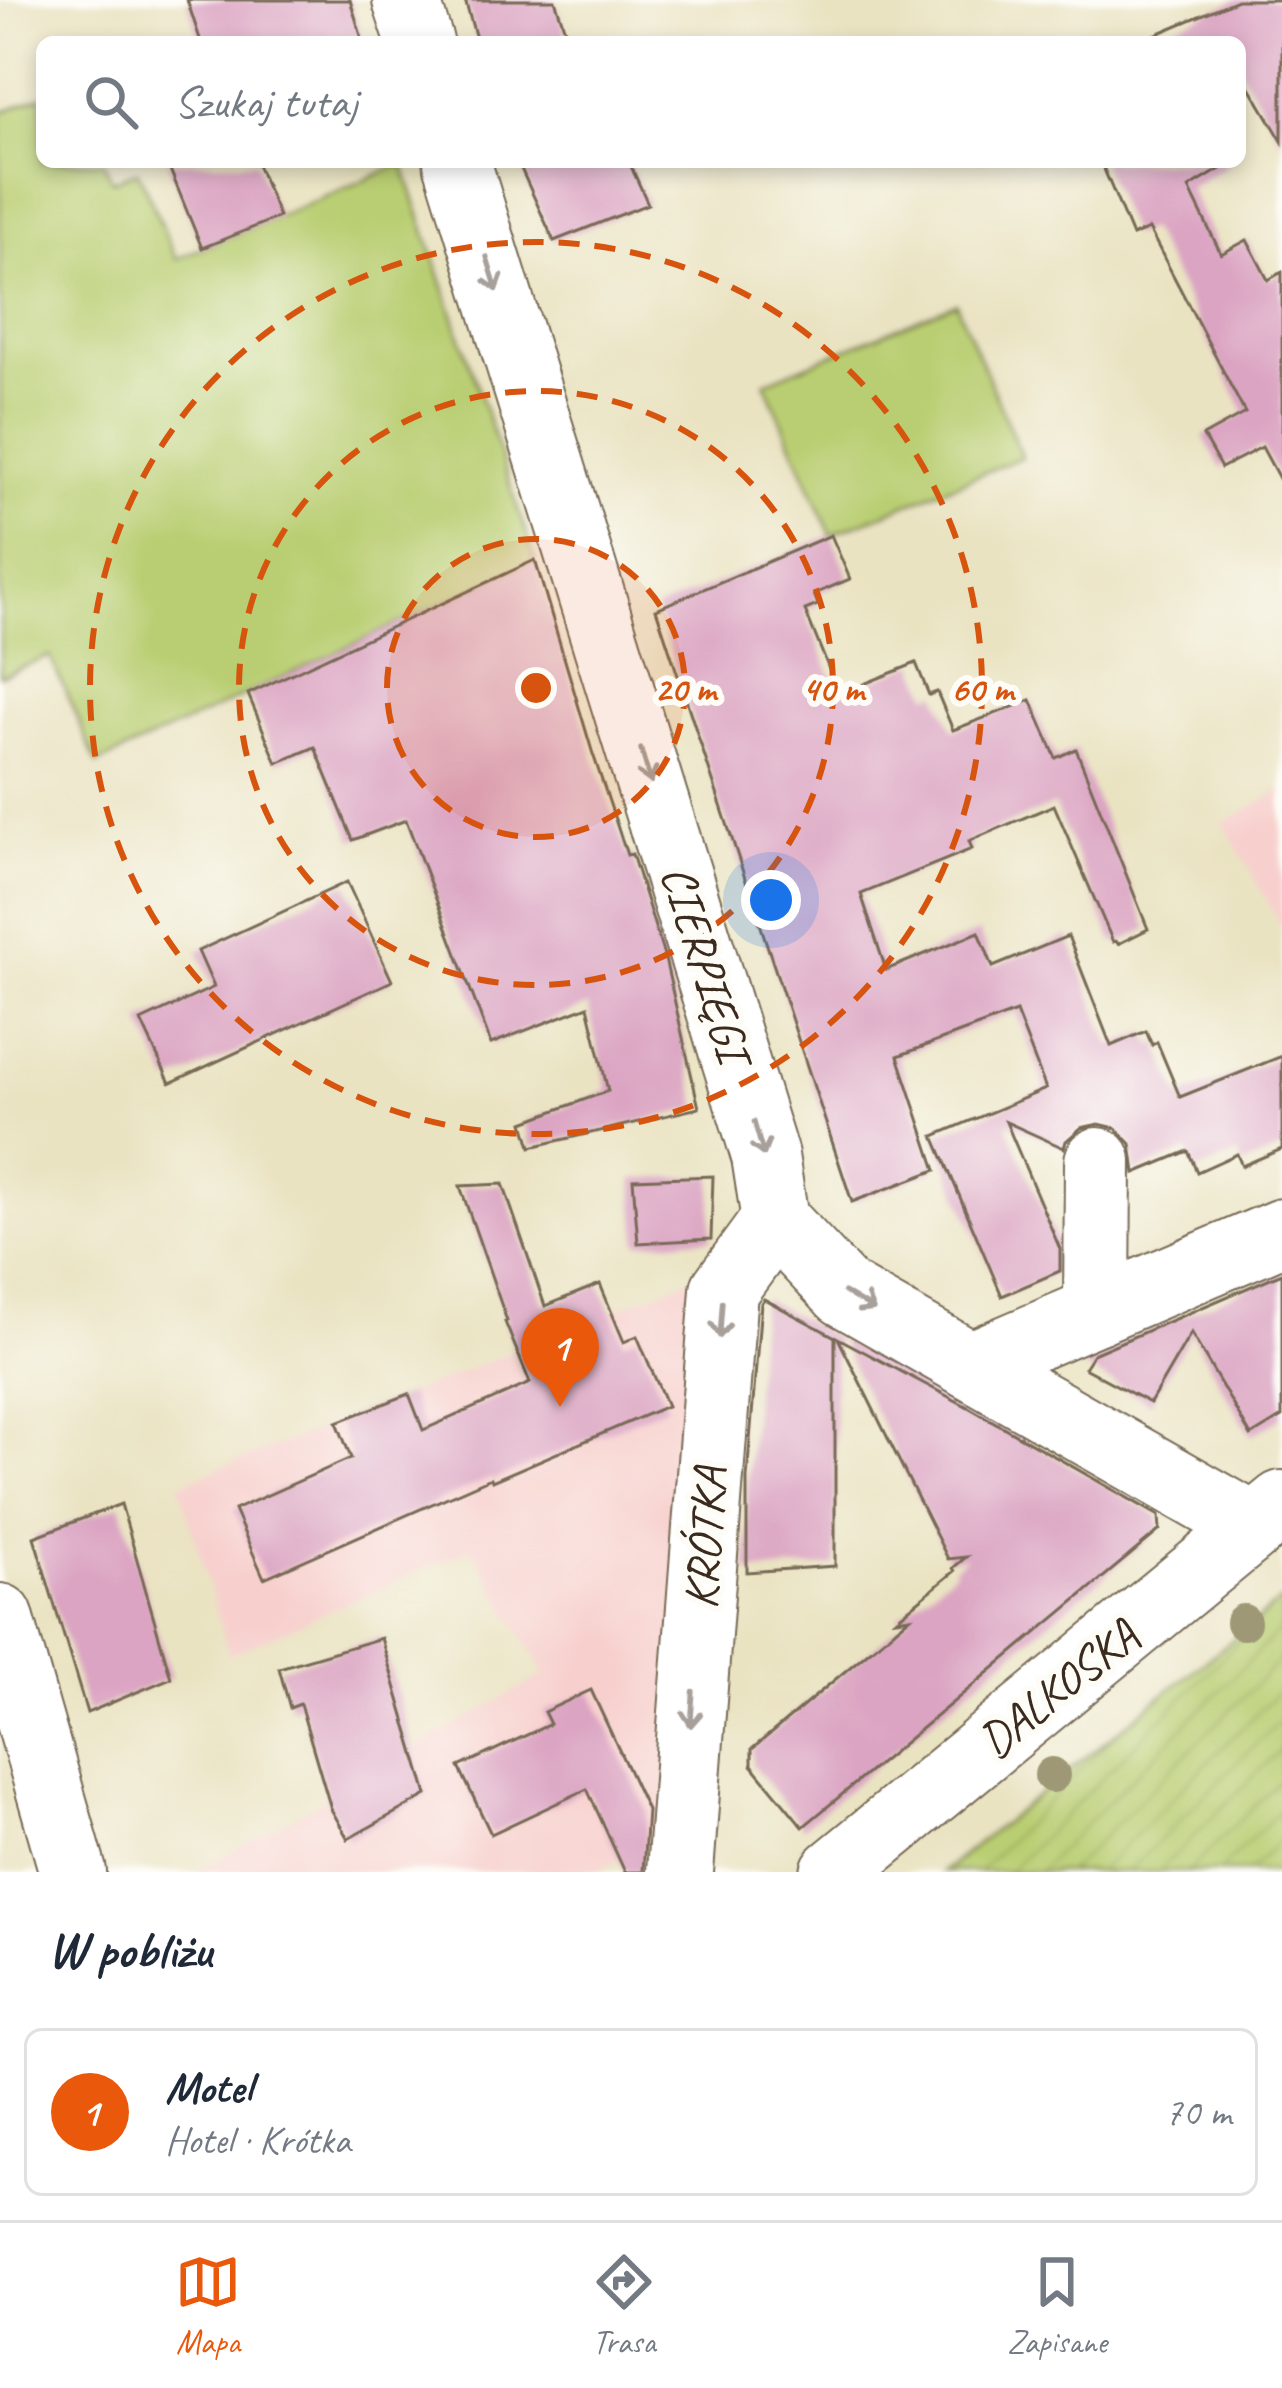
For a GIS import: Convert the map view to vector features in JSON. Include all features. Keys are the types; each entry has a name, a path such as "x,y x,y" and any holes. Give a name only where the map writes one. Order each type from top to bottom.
{"street":[{"path":"406,0 418,36"},
{"name":"CIERPIĘGI","path":"459,168 765,1156 775,1220"},
{"path":"1097,1311 1098,1161"},
{"path":"775,1220 844,1293 970,1364 1268,1515"},
{"name":"KRÓTKA","path":"680,1872 724,1290 775,1220"},
{"path":"970,1364 1282,1232"},
{"name":"DALKOSKA","path":"835,1872 1268,1515"},
{"path":"0,1617 73,1872"}],"shaded area":[{"path":"1282,790 1282,928 1223,823"},
{"path":"703,1273 661,1841 593,1872 195,1872 545,1674 472,1548 229,1655 179,1484"}],"green space":[{"path":"36,98 36,168 107,168 112,181 138,171 176,259 393,168 404,168 535,560 97,764 50,656 0,676 0,113"},
{"path":"956,303 1022,457 831,535 765,382"},
{"path":"1282,1600 1282,1872 942,1872"}],"building":[{"path":"187,0 350,0 361,36 199,36"},
{"path":"465,0 555,0 567,36 475,36"},
{"path":"1237,0 1282,0 1282,141 1246,80 1246,36 1152,36"},
{"path":"169,168 259,168 279,217 202,248"},
{"path":"521,168 632,168 648,204 554,241"},
{"path":"1104,168 1222,168 1189,188 1221,254 1247,240 1268,280 1282,272 1282,484 1262,447 1221,468 1203,436 1245,413 1149,229 1132,236"},
{"path":"831,535 850,579 814,594 818,605 805,610 839,694 916,663 929,695 937,692 953,730 1031,700 1056,758 1076,749 1148,929 1118,944 1113,942 1054,805 969,841 972,849 861,894 886,970 979,932 993,967 1068,936 1111,1046 1146,1031 1152,1045 1157,1042 1180,1097 1282,1056 1282,1149 1242,1166 1237,1154 1197,1172 1188,1151 1135,1173 1131,1144 1116,1128 1099,1124 1081,1128 1064,1148 1006,1122 1060,1249 1060,1271 1002,1296 934,1136 1046,1089 1016,1012 898,1056 936,1170 852,1202 656,609"},
{"path":"535,560 592,751 627,855 632,854 665,959 699,1108 531,1147 524,1122 608,1091 588,1006 491,1044 406,820 353,840 315,747 277,763 248,694"},
{"path":"347,882 392,981 170,1083 141,1021 214,987 198,951"},
{"path":"713,1176 711,1239 638,1243 633,1179"},
{"path":"503,1184 545,1306 600,1284 624,1342 637,1336 667,1406 264,1578 234,1510 351,1458 337,1422 409,1394 423,1430 530,1383 460,1186"},
{"path":"1282,1273 1282,1417 1251,1436 1191,1333 1150,1403 1084,1368 1093,1354"},
{"path":"764,1299 835,1337 835,1566 747,1572 747,1478"},
{"path":"838,1338 1159,1516 1160,1530 803,1827 752,1765 752,1749 910,1617 896,1619 966,1557 948,1559"},
{"path":"121,1504 171,1678 87,1713 34,1537"},
{"path":"381,1638 427,1795 348,1839 331,1809 300,1704 290,1708 279,1668"},
{"path":"591,1690 647,1810 643,1872 625,1872 587,1789 491,1834 459,1767 550,1724 544,1712"}],"place":[{"name":"Motel","path":"560,1407"}]}
